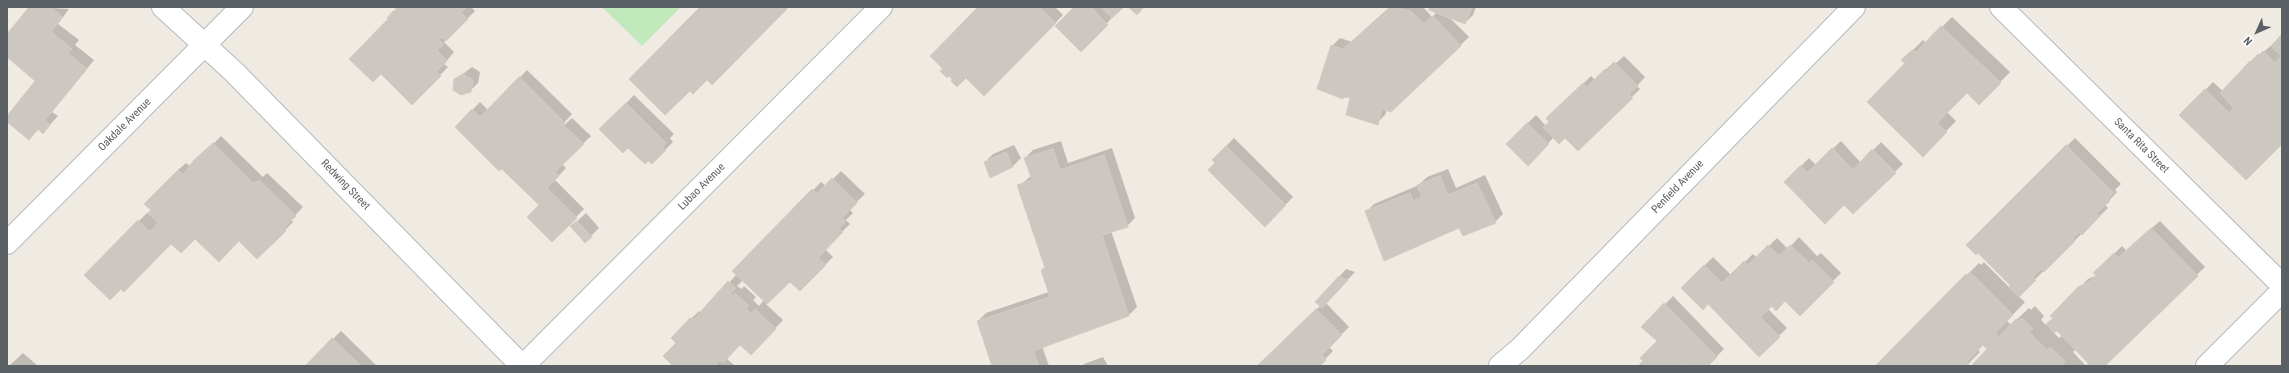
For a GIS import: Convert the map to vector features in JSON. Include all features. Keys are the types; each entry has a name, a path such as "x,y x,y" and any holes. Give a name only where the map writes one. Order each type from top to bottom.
{"street":[{"name":"Redwing Street","path":"163,7 234,72 523,366"},
{"name":"Oakdale Avenue","path":"7,243 242,7"},
{"name":"Lubao Avenue","path":"523,366 881,7"},
{"name":"Penfield Avenue","path":"1500,366 1520,349 1854,7"},
{"name":"Santa Rita Street","path":"2001,7 2282,285"},
{"path":"2207,366 2282,291"}],"green space":[{"path":"602,7 681,7 642,46"}],"building":[{"path":"29,7 50,7 62,17 51,32 72,49 68,53 87,69 45,120 50,125 43,134 38,129 29,140 7,122 7,116 35,81 7,57 7,34"},
{"path":"394,7 467,7 461,13 468,19 446,41 442,37 439,40 444,44 437,50 447,61 436,72 441,76 412,105 381,74 373,82 349,59 388,19 387,18 393,11 395,13 397,10"},
{"path":"700,7 786,7 787,9 712,85 707,80 693,94 690,91 665,115 629,79"},
{"path":"978,7 1039,7 1056,23 984,96 966,78 957,87 951,81 952,79 949,76 947,78 940,71 943,69 930,56"},
{"path":"1074,7 1091,7 1108,25 1081,52 1055,26"},
{"path":"1101,7 1124,7 1112,18"},
{"path":"1128,7 1144,7 1137,15"},
{"path":"1390,7 1411,11 1424,24 1433,16 1461,46 1391,112 1382,109 1378,125 1346,115 1350,98 1344,97 1343,99 1317,89 1331,45 1343,49"},
{"path":"1430,7 1472,7 1465,24 1429,10"},
{"path":"1941,26 2001,83 1979,105 1967,93 1937,123 1947,132 1923,157 1867,102 1905,63 1901,60 1912,50 1916,52"},
{"path":"2282,34 2282,144 2246,180 2179,115 2205,89 2229,113 2233,109 2232,106 2220,93 2250,61 2251,63 2263,51 2275,63 2281,56 2271,46"},
{"path":"1615,63 1638,86 1629,94 1633,98 1578,151 1565,138 1559,144 1543,127 1549,122 1546,118 1583,83 1587,87 1605,69 1607,71"},
{"path":"463,74 473,80 471,92 461,95 453,90 454,79"},
{"path":"519,77 565,123 563,125 584,144 555,172 559,176 547,188 577,218 552,242 527,217 539,205 502,169 499,171 455,127 472,109 480,117"},
{"path":"626,103 666,143 662,147 666,150 652,164 648,161 645,164 628,148 623,153 599,129"},
{"path":"1527,123 1549,144 1528,166 1506,144"},
{"path":"213,143 254,184 259,180 296,216 284,228 286,231 257,259 239,241 219,262 195,239 181,253 171,244 124,292 121,289 110,300 84,275 138,220 150,232 158,223 148,213 151,210 144,204 178,170 183,175 194,160"},
{"path":"2066,145 2114,193 2108,198 2110,201 2097,213 2100,216 2082,235 2079,232 2073,238 2075,241 2044,272 2041,269 2033,277 2036,280 2019,297 2008,287 2010,285 1978,253 1976,255 1966,245"},
{"path":"1226,146 1286,205 1265,227 1208,170 1215,163 1212,160"},
{"path":"1832,148 1853,170 1872,149 1896,173 1853,214 1844,205 1825,224 1784,182 1801,165 1807,173"},
{"path":"1053,149 1060,170 1104,155 1128,227 1102,235 1129,316 1033,351 1039,366 992,366 977,321 1050,297 1041,270 1045,268 1017,185 1032,180 1024,158"},
{"path":"1006,152 1013,167 990,178 984,162"},
{"path":"1440,176 1448,195 1477,183 1496,223 1463,236 1459,228 1384,261 1365,211 1410,193 1413,201 1422,197 1417,185"},
{"path":"832,178 857,203 842,218 846,221 839,228 843,232 818,258 826,265 800,291 790,282 767,304 732,271 812,189 817,194"},
{"path":"577,221 592,237 585,243 570,226"},
{"path":"2151,228 2198,276 2105,366 2088,366 2088,363 2057,331 2054,333 2046,324 2053,318 2050,316 2078,287 2089,282 2096,275 2093,273 2114,253 2118,258"},
{"path":"1768,245 1779,256 1790,245 1809,263 1812,260 1834,282 1800,316 1785,301 1776,311 1772,306 1760,317 1780,337 1759,357 1708,304 1703,310 1681,288 1704,265 1722,283 1744,261 1748,265"},
{"path":"1971,273 2013,315 1995,333 1999,337 2016,319 2018,321 2022,318 2033,329 2029,332 2047,350 2050,347 2065,361 2062,365 2063,366 1971,366 1987,349 1983,345 1967,362 1969,365 1967,366 1875,366 1966,274 1968,276"},
{"path":"1338,277 1348,280 1322,308 1315,302"},
{"path":"728,281 736,288 730,294 733,296 735,293 749,306 746,308 751,313 755,309 776,329 751,355 740,345 723,363 720,360 716,364 718,366 673,366 663,356 676,343 671,338 690,318 693,320"},
{"path":"1664,303 1717,357 1708,366 1688,366 1685,363 1685,366 1638,366 1643,361 1640,358 1657,341 1641,327"},
{"path":"1316,309 1342,335 1322,355 1326,360 1320,366 1257,366"},
{"path":"332,338 361,366 305,366"}]}
